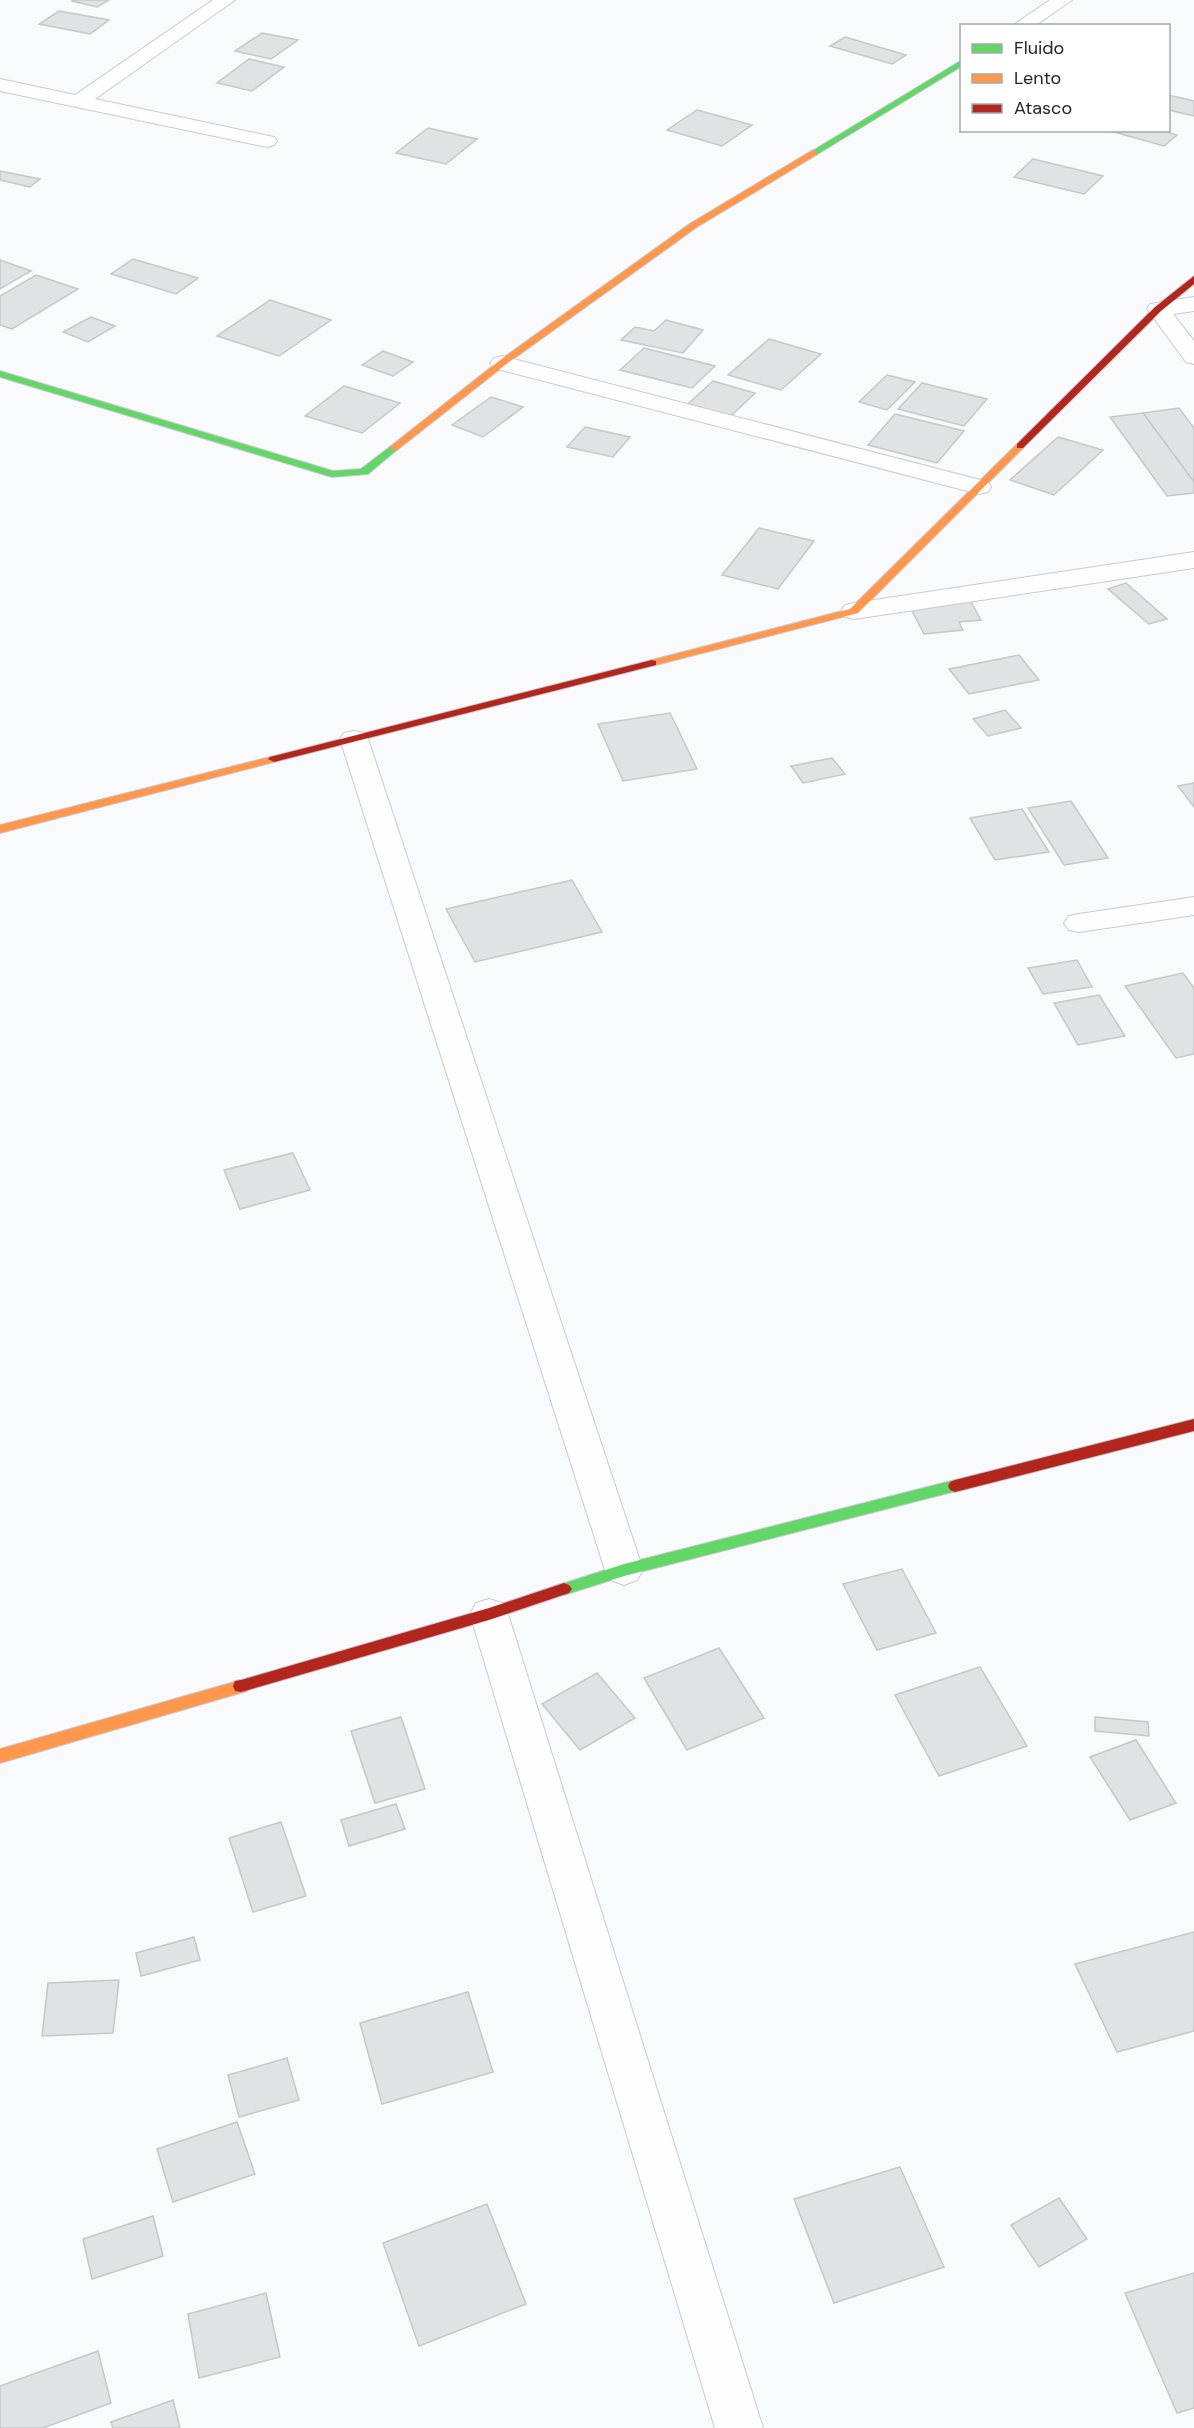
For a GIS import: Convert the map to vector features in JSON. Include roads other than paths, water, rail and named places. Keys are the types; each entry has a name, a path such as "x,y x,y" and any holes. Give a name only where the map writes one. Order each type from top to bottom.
{"street":[{"path":"77,102 226,0"},
{"path":"1024,24 1063,0"},
{"path":"0,374 332,474 364,472 502,363 694,225 960,63"},
{"path":"0,85 267,141"},
{"path":"854,611 1158,309 1194,279"},
{"path":"1158,309 1194,304"},
{"path":"1158,309 1194,357"},
{"path":"502,363 979,487"},
{"path":"0,829 854,611 1194,560"},
{"path":"354,739 624,1570"},
{"path":"1079,923 1194,906"},
{"path":"0,1756 489,1614 624,1570 1194,1425"},
{"path":"489,1614 739,2428"}]}
